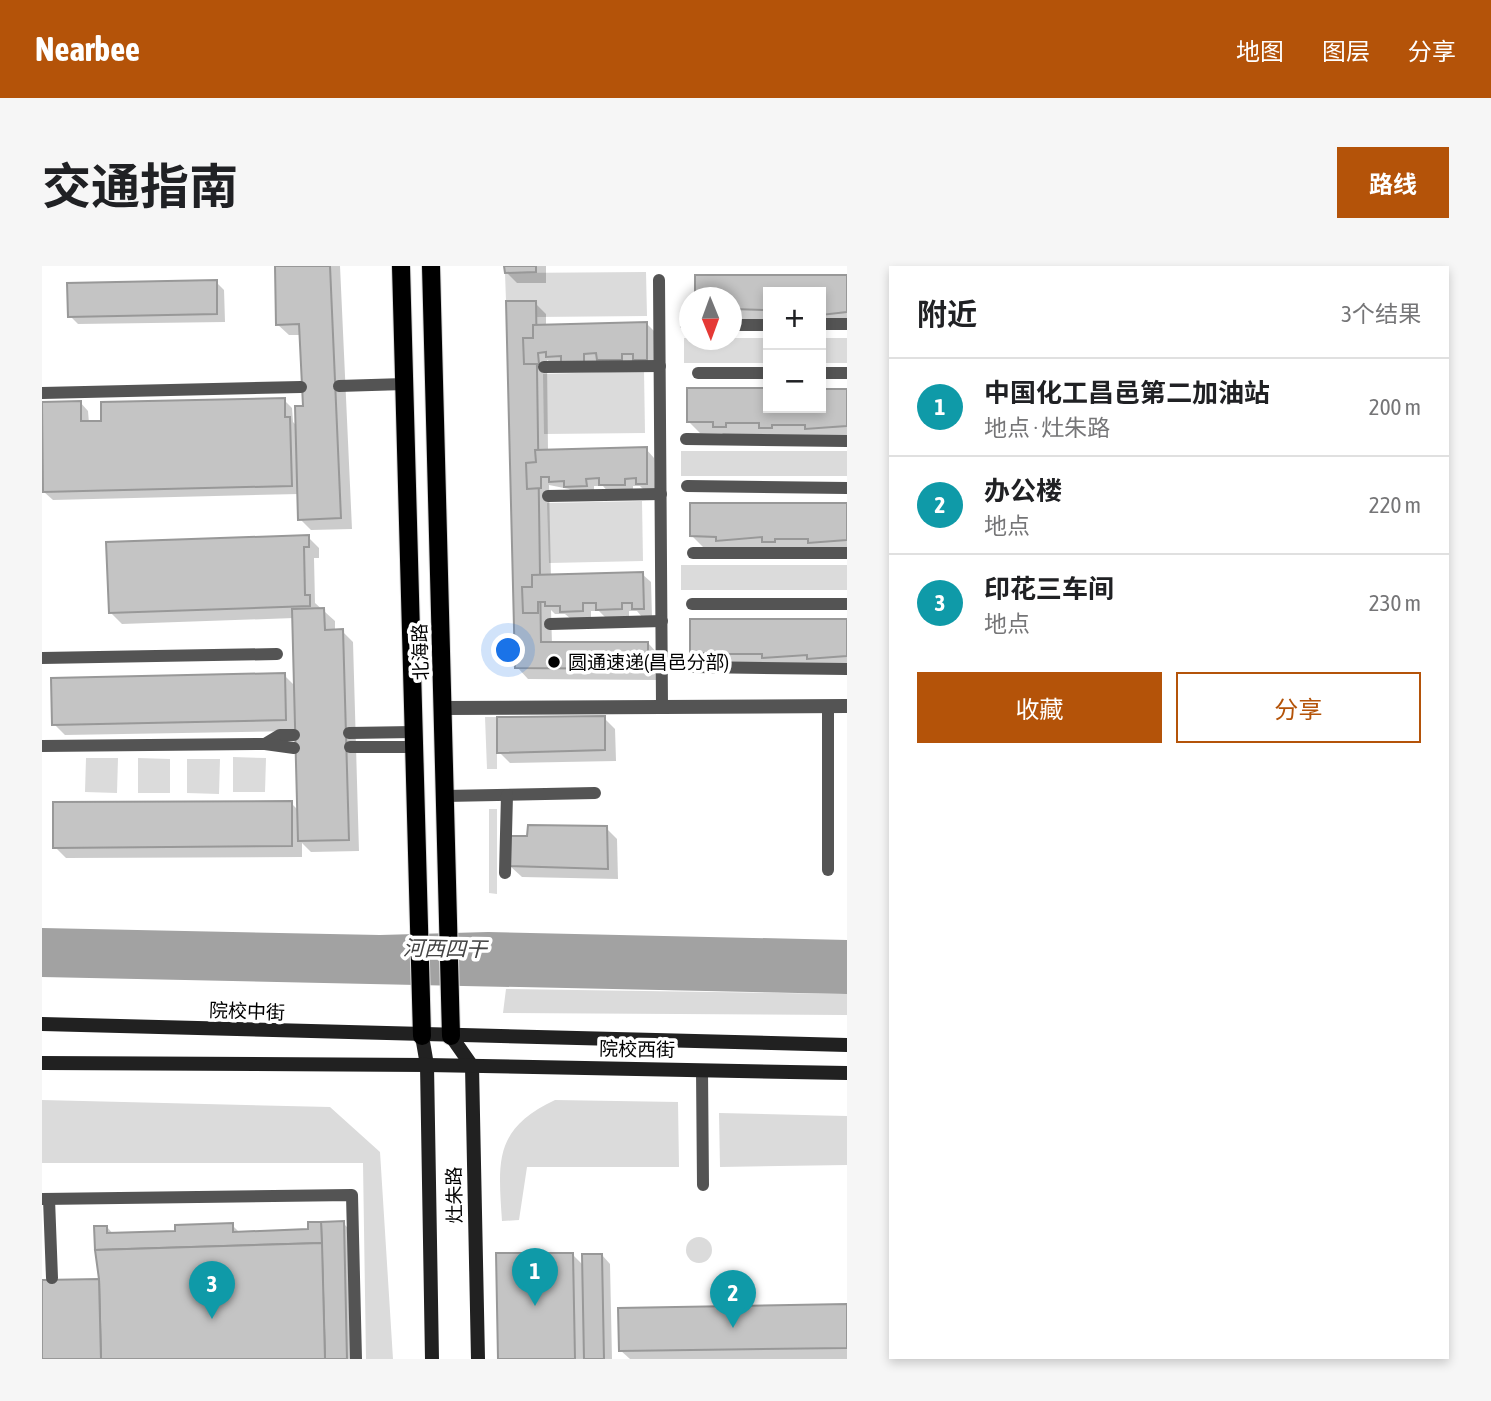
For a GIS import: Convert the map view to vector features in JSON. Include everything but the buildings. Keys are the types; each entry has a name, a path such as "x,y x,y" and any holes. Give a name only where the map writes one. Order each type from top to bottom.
{"main road":[{"name":"北海路","path":"401,266 422,1036"},
{"name":"北海路","path":"431,266 451,1036"},
{"path":"412,649 441,649"},
{"name":"院校中街","path":"42,1024 451,1036"},
{"name":"灶朱路","path":"422,1036 427,1065 432,1359"},
{"path":"451,1036 471,1066"},
{"name":"院校西街","path":"451,1036 847,1045"},
{"path":"42,1063 427,1065"},
{"name":"院校西街","path":"427,1065 847,1073"},
{"name":"灶朱路","path":"471,1066 478,1359"}],"street":[{"path":"442,708 847,706"}],"lane":[{"path":"659,280 663,705"},
{"path":"826,324 847,324"},
{"path":"742,325 763,325"},
{"path":"544,367 660,366"},
{"path":"698,373 763,373"},
{"path":"826,373 847,373"},
{"path":"339,386 404,384"},
{"path":"42,393 301,387"},
{"path":"686,439 847,441"},
{"path":"688,486 847,488"},
{"path":"548,496 661,494"},
{"path":"693,553 847,553"},
{"path":"692,604 847,604"},
{"path":"550,624 662,621"},
{"path":"42,658 276,654"},
{"path":"695,667 847,668"},
{"path":"828,706 828,870"},
{"path":"349,733 414,739"},
{"path":"42,746 265,744 280,735 294,741"},
{"path":"350,747 414,739"},
{"path":"444,796 595,793"},
{"path":"505,873 507,795"},
{"path":"702,1070 703,1185"},
{"path":"52,1278 45,1199 352,1195 356,1359"}],"shaded area":[{"path":"646,272 647,316 536,317 535,301 506,301 505,273"},
{"path":"742,338 763,338 763,363 684,363 684,350 742,350"},
{"path":"826,338 847,338 847,363 826,363"},
{"path":"644,371 645,433 544,434 543,374"},
{"path":"681,451 847,451 847,476 681,476"},
{"path":"642,501 643,561 549,563 547,503"},
{"path":"681,565 847,565 847,590 681,590"},
{"path":"485,717 497,717 497,769 487,769"},
{"path":"233,757 266,758 265,792 233,792"},
{"path":"86,758 118,758 117,793 85,792"},
{"path":"138,758 170,759 170,793 138,793"},
{"path":"187,759 220,759 219,794 187,793"},
{"path":"489,809 497,809 497,894 489,893"},
{"path":"506,989 847,994 847,1015 503,1013"},
{"path":"42,1100 330,1107 380,1152 393,1359 366,1359 363,1163 42,1163"},
{"path":"555,1100 678,1102 679,1167 527,1167 519,1220 502,1221 500,1180 504,1148 520,1123"},
{"path":"719,1113 847,1116 847,1165 720,1167"},
{"path":"699,1237 708,1241 712,1250 708,1259 699,1263 690,1259 686,1250 690,1241"}],"water":[{"name":"河西四干","path":"42,928 380,935 488,932 847,940 847,994 42,977"}],"place":[{"name":"圆通速递(昌邑分部)","path":"554,662"},
{"name":"中国化工昌邑第二加油站","path":"535,1306"},
{"name":"印花三车间","path":"212,1319"},
{"name":"办公楼","path":"733,1328"}]}
